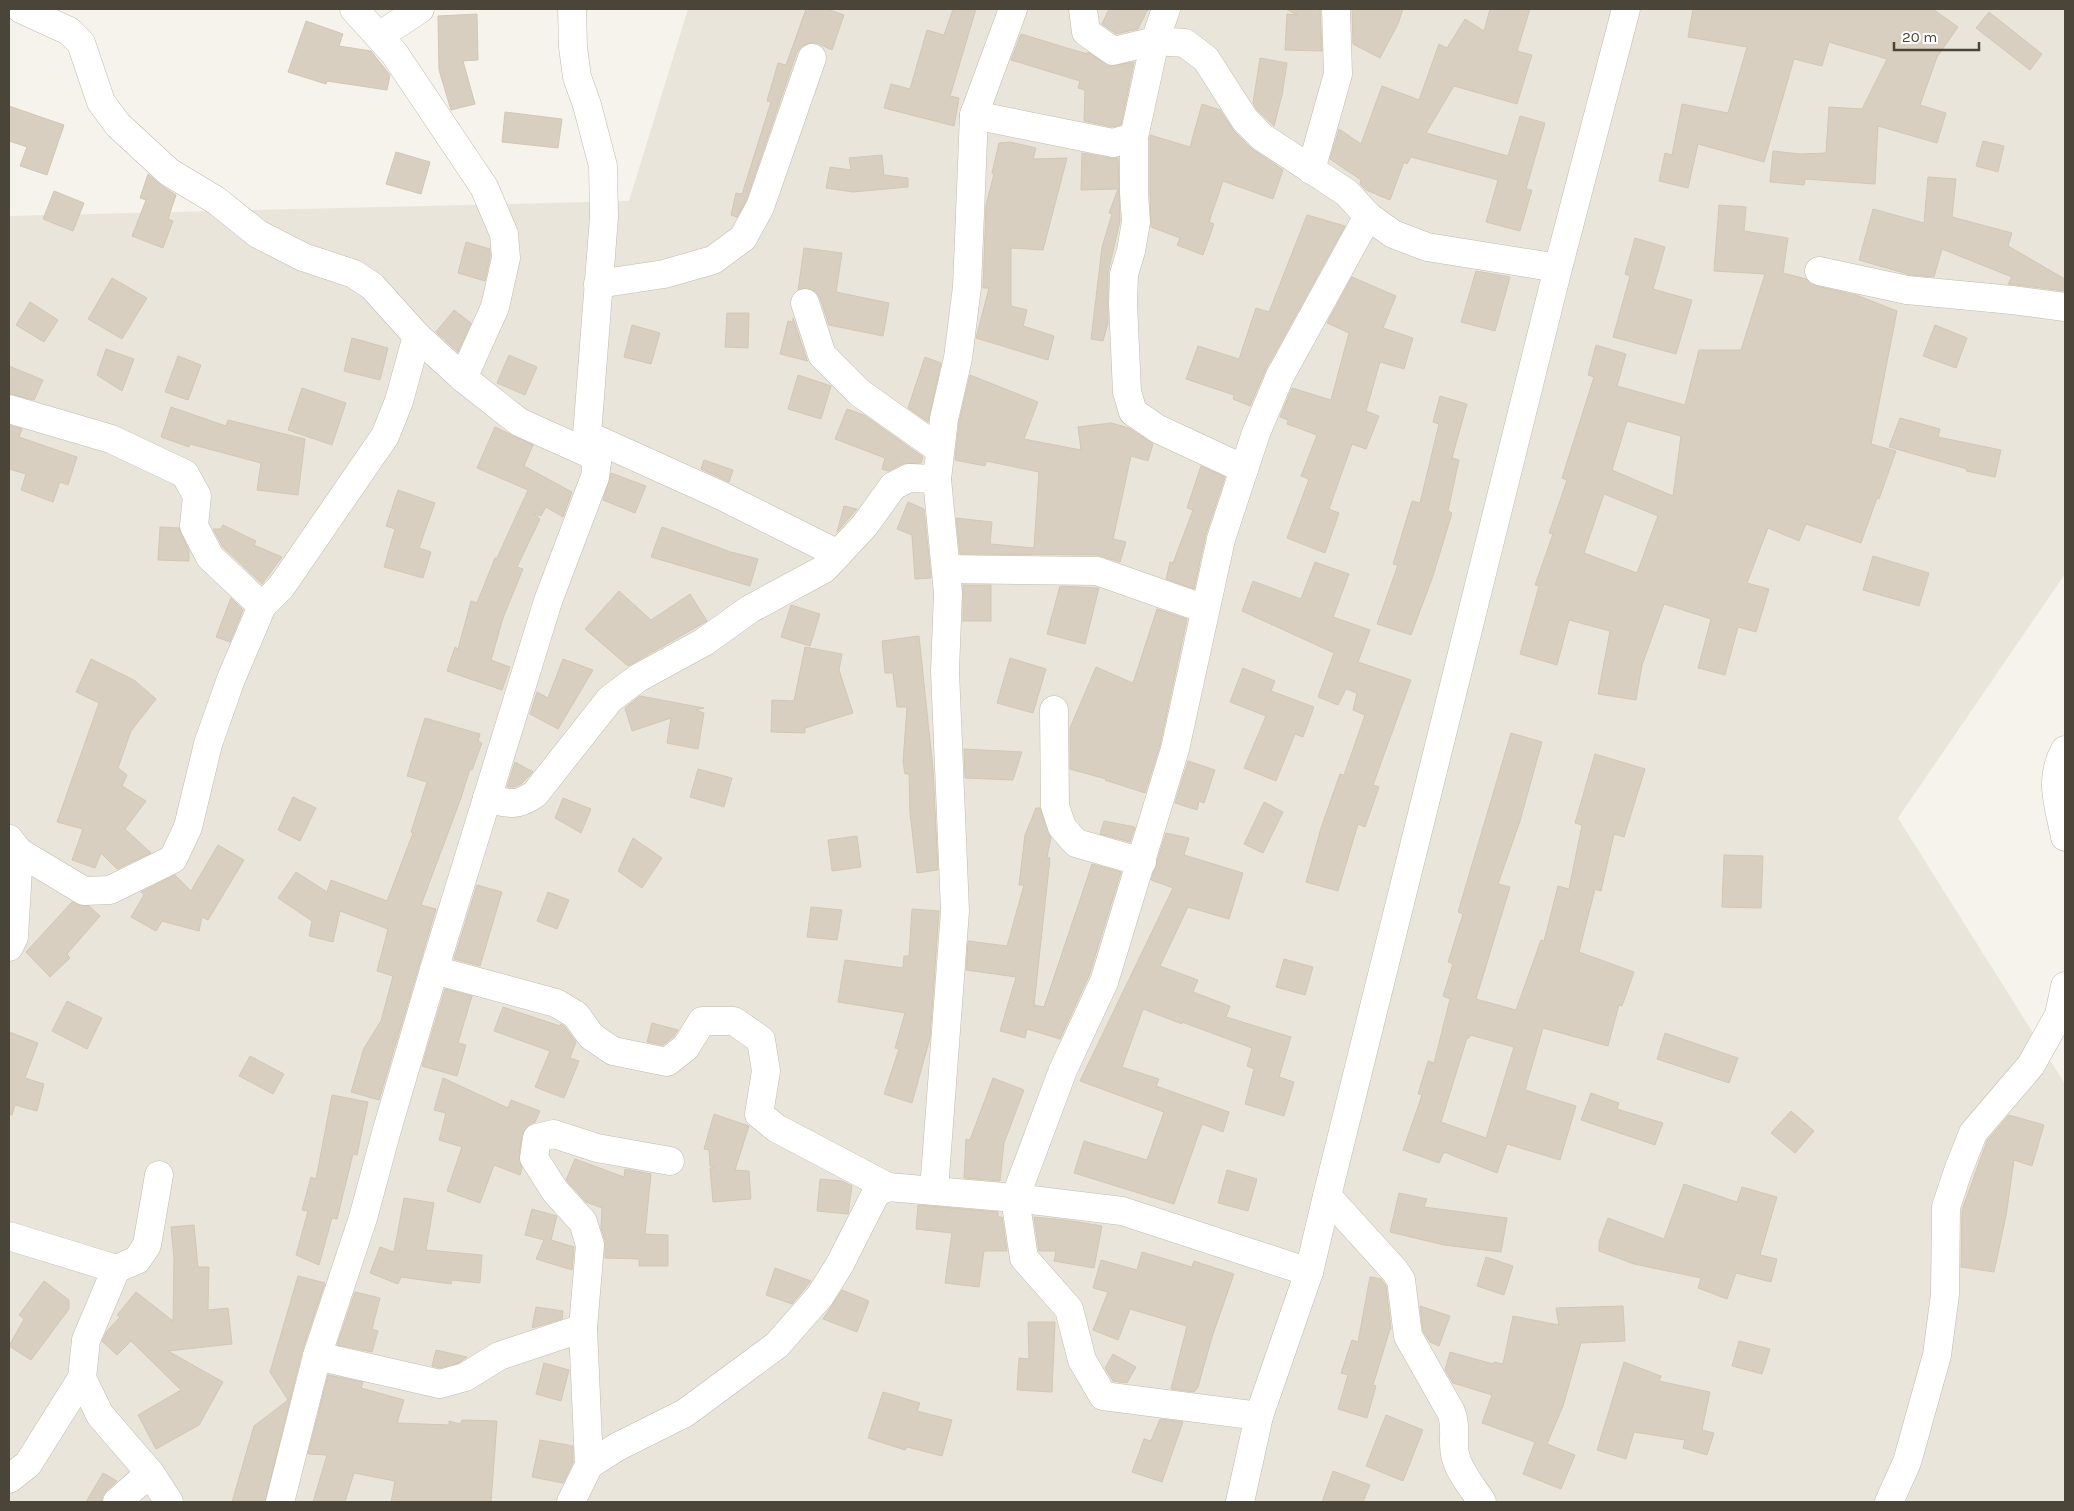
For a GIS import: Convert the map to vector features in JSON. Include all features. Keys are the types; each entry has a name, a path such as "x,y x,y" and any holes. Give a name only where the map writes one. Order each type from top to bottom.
{"street":[{"path":"21,9 69,31 81,43 102,102 118,125 169,172 217,201 258,234 303,257 354,274 372,286 417,336 463,378 519,422 588,453 597,461"},
{"path":"354,9 394,53 484,187 504,234 506,258 495,307 463,378"},
{"path":"379,36 420,9"},
{"path":"283,1501 317,1356 364,1218 386,1133 434,970 548,601 595,477 597,461 587,435 604,217 603,166 577,76 573,48 572,9"},
{"path":"934,1190 955,911 945,671 947,569 936,479 939,449 958,358 967,287 974,115 1013,9"},
{"path":"1084,9 1086,32 1113,51 1155,41 1186,43 1206,59 1245,120 1262,137 1347,193 1368,216 1393,234 1427,247 1558,268"},
{"path":"1166,9 1155,41 1134,137 1136,222 1131,251 1124,274 1123,304 1127,392 1133,412 1158,429 1244,469"},
{"path":"1311,170 1338,74 1336,9"},
{"path":"1240,1502 1259,1416 1310,1272 1327,1196 1558,268 1626,9"},
{"path":"598,284 664,274 713,260 743,238 760,207 812,58"},
{"path":"974,115 1113,143 1134,137"},
{"path":"1259,1416 1102,1396 1082,1360 1069,1309 1024,1258 1015,1198 1063,1070 1104,982 1142,862 1175,749 1197,657 1205,609 1221,539 1256,433 1280,376 1368,216"},
{"path":"1819,271 1907,290 2065,307"},
{"path":"805,303 822,355 860,393 939,449"},
{"path":"14,846 84,891 110,890 173,859 188,827 208,744 224,698 262,606 281,587 385,436 399,401 417,336"},
{"path":"9,409 111,439 185,474 197,496 194,526 210,557 262,606"},
{"path":"587,435 722,496 838,554"},
{"path":"487,798 508,804 522,803 535,794 610,699 638,678 704,642 750,609 824,569 865,525 893,486 909,478 936,479"},
{"path":"947,569 1096,571 1205,609"},
{"path":"1054,710 1055,806 1062,827 1076,843 1142,862"},
{"path":"2065,750 2060,759 2054,781 2065,837"},
{"path":"9,947 14,937 14,846"},
{"path":"434,970 556,1003 576,1015 591,1036 613,1051 667,1062 686,1047 702,1021 734,1021 761,1040 766,1071 759,1114 776,1128 888,1187 1015,1198 1122,1211 1310,1272"},
{"path":"1889,1502 1907,1462 1937,1355 1945,1294 1946,1208 1958,1171 1973,1133 2031,1065 2059,1015 2065,986"},
{"path":"590,1465 583,1328 590,1244 583,1222 555,1191 534,1158 537,1138 554,1134 597,1148 670,1161"},
{"path":"9,1236 116,1269 137,1260 147,1245 159,1175"},
{"path":"571,1502 590,1465 618,1447 685,1413 777,1345 820,1296 840,1264 876,1193 888,1187"},
{"path":"1327,1196 1401,1280 1408,1336 1451,1412 1454,1419 1455,1454 1458,1464 1482,1502"},
{"path":"9,1479 28,1464 82,1378 86,1340 116,1269"},
{"path":"317,1356 440,1384 465,1377 500,1356 583,1328"},
{"path":"82,1378 100,1416 150,1473 169,1502"},
{"path":"117,1502 150,1473"}],"shaded area":[{"path":"688,9 2065,9 2065,574 1898,818 2065,1084 2065,1502 9,1502 9,216 629,201"}],"building":[{"path":"806,9 827,9 844,15 832,50 817,43 810,43 802,46 797,52 746,201 737,217 731,215 736,193 742,194 771,102 767,101 778,63 786,65"},
{"path":"953,9 976,9 950,96 959,98 954,126 884,108 891,84 910,89 927,30 944,35"},
{"path":"1109,9 1148,9 1138,29 1116,34 1102,24"},
{"path":"1286,9 1320,9 1322,51 1285,50 1287,14 1297,15"},
{"path":"1352,9 1403,9 1398,24 1380,58 1353,44"},
{"path":"1490,9 1530,9 1517,51 1532,55 1517,104 1454,86 1426,133 1508,156 1520,116 1545,123 1526,189 1532,190 1520,231 1486,222 1498,180 1411,157 1407,164 1404,162 1390,200 1366,190 1360,184 1361,180 1330,159 1339,129 1361,144 1382,86 1419,100 1439,44 1447,48 1465,19 1484,31"},
{"path":"1693,9 1933,9 1958,27 1937,57 1920,105 1946,113 1937,143 1878,126 1875,184 1805,179 1804,185 1770,182 1773,151 1800,154 1826,153 1829,107 1862,109 1887,59 1829,42 1822,66 1794,59 1764,162 1698,144 1688,188 1659,181 1665,153 1672,155 1682,104 1728,113 1747,47 1688,37"},
{"path":"1989,12 2042,54 2030,70 1976,28"},
{"path":"477,14 478,60 463,61 475,104 451,110 439,70 438,16"},
{"path":"306,21 343,34 339,46 371,51 390,75 387,90 327,81 326,84 288,72"},
{"path":"1021,34 1087,54 1088,52 1110,66 1134,62 1121,125 1112,127 1084,121 1085,90 1078,88 1080,81 1011,60"},
{"path":"1260,58 1287,63 1282,95 1274,126 1257,110 1253,103"},
{"path":"1202,104 1220,110 1234,131 1251,148 1283,170 1273,199 1223,181 1209,222 1214,224 1203,255 1177,245 1180,238 1151,227 1150,192 1150,135 1190,147"},
{"path":"9,106 64,125 47,175 20,166 27,147 9,141"},
{"path":"505,112 562,119 558,148 502,142"},
{"path":"1983,141 2004,146 1998,172 1976,166"},
{"path":"1010,142 1036,148 1033,159 1067,158 1043,250 1011,248 1011,306 1027,310 1023,326 1054,336 1048,360 976,338 989,288 983,288 986,205 999,143"},
{"path":"396,152 430,162 421,194 386,184"},
{"path":"1082,153 1118,158 1120,221 1108,273 1108,323 1103,341 1091,339 1102,247 1112,214 1109,213 1118,189 1081,190"},
{"path":"882,155 884,175 908,178 908,187 853,192 826,188 830,167 851,170 849,158"},
{"path":"148,174 176,195 168,219 173,221 163,248 132,236 146,200 140,198"},
{"path":"1928,177 1956,179 1952,217 2012,233 2008,246 2065,279 2065,291 2008,284 2012,277 1942,249 1934,277 1911,275 1859,260 1873,209 1924,223"},
{"path":"54,191 84,203 73,231 43,219"},
{"path":"1719,205 1746,207 1744,231 1788,238 1783,273 1806,279 1816,286 1856,295 1897,311 1871,444 1896,451 1861,543 1806,524 1799,541 1768,528 1747,583 1769,589 1756,632 1738,627 1725,675 1698,668 1711,619 1664,604 1642,665 1636,700 1598,694 1610,631 1569,620 1557,665 1520,654 1539,586 1535,585 1553,534 1549,533 1567,480 1562,478 1594,377 1588,375 1596,345 1626,354 1617,386 1685,405 1699,350 1741,350 1765,274 1714,271","holes":["1627,421 1681,436 1673,496 1612,470","1604,494 1658,516 1637,573 1584,553"]},
{"path":"1307,215 1345,226 1266,369 1250,406 1233,399 1234,395 1186,379 1198,346 1239,359 1256,308 1269,312"},
{"path":"1635,238 1665,247 1653,289 1692,300 1676,354 1613,337 1630,276 1625,274"},
{"path":"466,242 490,249 485,281 458,273"},
{"path":"804,248 842,253 836,292 889,303 883,336 829,325 820,298 816,292 808,288 798,290"},
{"path":"1476,271 1510,277 1495,331 1461,322"},
{"path":"1352,277 1396,296 1383,328 1413,338 1404,369 1380,362 1366,411 1379,416 1366,449 1352,444 1329,509 1339,513 1325,553 1287,538 1309,479 1301,476 1317,435 1287,424 1288,420 1280,417 1292,388 1331,400 1349,333 1327,323"},
{"path":"112,278 147,298 122,339 88,319"},
{"path":"30,302 58,320 44,342 16,325"},
{"path":"454,310 471,323 458,352 436,332"},
{"path":"727,313 749,313 748,348 725,347"},
{"path":"793,318 808,361 780,354 788,321 793,322"},
{"path":"632,325 660,333 651,364 624,357"},
{"path":"1935,325 1967,338 1956,368 1923,356"},
{"path":"352,338 388,348 380,380 344,371"},
{"path":"106,349 134,359 122,391 97,375"},
{"path":"509,355 537,367 525,395 497,383"},
{"path":"178,356 201,365 188,400 165,392"},
{"path":"925,357 941,363 928,422 908,408"},
{"path":"9,366 43,380 34,400 9,394"},
{"path":"798,375 831,386 821,419 788,409"},
{"path":"970,375 1038,402 1024,439 1081,450 1078,427 1111,423 1129,428 1153,444 1148,461 1131,456 1113,539 1126,542 1120,562 1097,555 960,554 956,518 992,522 990,544 1034,548 1039,472 986,461 985,466 955,460 959,422"},
{"path":"302,388 346,403 332,445 288,430"},
{"path":"1440,396 1467,404 1452,458 1459,460 1448,511 1452,513 1433,576 1411,635 1377,624 1398,565 1393,564 1412,501 1420,503 1439,424 1433,422"},
{"path":"171,407 226,426 228,420 305,439 298,495 257,490 261,463 190,444 189,447 161,437"},
{"path":"847,409 864,415 923,457 921,463 902,464 888,471 882,469 885,458 835,439"},
{"path":"1900,418 1940,429 1938,437 2001,450 1995,477 1966,471 1967,469 1889,447"},
{"path":"9,425 22,429 19,437 77,457 68,485 60,482 53,502 21,490 26,474 9,469"},
{"path":"495,427 533,445 524,466 572,492 563,517 546,507 541,516 534,514 540,519 517,567 523,569 503,618 491,660 510,667 502,690 447,671 455,647 458,649 471,601 477,603 495,558 497,558 528,490 477,468"},
{"path":"704,460 733,470 729,482 701,469"},
{"path":"1201,466 1225,477 1206,534 1194,589 1166,579 1170,562 1173,563 1193,510 1187,508"},
{"path":"611,473 646,486 635,513 603,500"},
{"path":"398,490 435,503 419,548 431,552 423,578 384,567 395,529 386,526"},
{"path":"908,502 924,509 931,578 915,579 912,535 897,529"},
{"path":"844,506 857,509 837,532"},
{"path":"223,525 256,541 254,545 282,557 262,584 223,547 213,529 221,529"},
{"path":"160,527 179,528 189,551 189,561 158,560"},
{"path":"662,527 731,552 758,559 750,586 651,557"},
{"path":"1873,556 1929,573 1919,606 1863,590"},
{"path":"1315,562 1349,574 1333,617 1370,630 1358,662 1411,680 1373,785 1379,787 1365,827 1358,824 1338,891 1306,882 1321,828 1340,774 1344,775 1365,715 1353,710 1357,693 1346,689 1338,705 1318,697 1334,653 1242,611 1253,581 1301,599"},
{"path":"963,585 991,585 991,621 963,621"},
{"path":"1060,586 1099,588 1085,644 1047,634"},
{"path":"619,591 651,620 690,594 707,621 628,666 585,629"},
{"path":"231,598 243,610 230,642 216,637"},
{"path":"791,605 820,614 810,646 781,637"},
{"path":"1157,609 1187,619 1160,745 1145,793 1070,769 1070,728 1096,667 1133,683"},
{"path":"919,636 933,769 938,870 917,873 910,813 909,774 905,774 903,762 907,707 897,707 893,673 885,673 882,641"},
{"path":"805,647 842,654 839,670 853,713 805,728 805,733 771,732 772,700 794,701"},
{"path":"1010,658 1046,669 1033,713 997,703"},
{"path":"91,659 134,680 156,699 131,731 118,768 127,775 122,786 146,801 125,829 151,853 117,869 101,853 95,868 72,860 83,829 57,822 99,703 76,692"},
{"path":"563,659 593,670 558,729 530,714 537,692 548,698"},
{"path":"1243,668 1275,681 1271,691 1314,707 1303,737 1295,734 1276,781 1244,768 1266,716 1230,702"},
{"path":"640,696 704,708 696,710 704,713 698,749 667,743 671,718 632,731 625,708"},
{"path":"425,718 480,734 478,741 482,743 472,770 470,769 421,905 436,909 379,1100 351,1092 364,1048 381,1021 393,976 377,971 388,929 340,911 333,942 309,936 312,921 278,898 296,872 327,892 331,880 387,901 413,833 411,832 427,782 407,776"},
{"path":"1511,733 1542,742 1520,821 1498,884 1510,887 1476,999 1516,1010 1541,940 1544,941 1558,886 1569,889 1582,825 1575,823 1595,754 1645,769 1624,837 1614,834 1601,891 1595,889 1579,952 1634,972 1622,1006 1619,1005 1608,1046 1543,1028 1525,1090 1576,1106 1560,1160 1507,1144 1497,1173 1444,1152 1439,1163 1403,1150 1422,1095 1418,1094 1428,1061 1434,1063 1450,999 1443,996 1453,964 1448,962 1463,914 1458,912","holes":["1470,1035 1514,1047 1486,1138 1441,1122 1467,1038"]},
{"path":"964,749 1022,752 1013,780 965,778"},
{"path":"1188,761 1215,770 1204,803 1199,801 1197,810 1175,803"},
{"path":"515,762 533,772 521,784 507,787"},
{"path":"698,769 732,778 724,807 690,797"},
{"path":"293,797 316,808 300,841 278,830"},
{"path":"563,798 591,809 581,833 555,818"},
{"path":"1264,802 1283,812 1263,853 1244,844"},
{"path":"1036,808 1040,808 1051,838 1047,857 1050,858 1034,1005 1044,1007 1092,864 1121,872 1089,976 1060,1039 1027,1029 1025,1038 1000,1031 1016,977 966,970 968,941 1007,946 1024,885 1019,885 1025,835"},
{"path":"1104,821 1135,827 1130,842 1100,834"},
{"path":"1166,833 1189,838 1184,855 1243,873 1229,919 1188,907 1160,966 1198,980 1193,992 1230,1006 1226,1017 1291,1037 1279,1077 1294,1082 1284,1116 1245,1104 1254,1069 1247,1066 1252,1048 1143,1009 1122,1067 1159,1079 1156,1086 1229,1112 1223,1132 1202,1124 1174,1204 1074,1173 1084,1141 1147,1160 1164,1112 1080,1081 1173,888 1151,880"},
{"path":"857,836 861,867 832,871 828,840"},
{"path":"633,838 662,858 642,888 618,871"},
{"path":"218,845 244,860 208,920 202,917 199,931 162,921 156,931 131,917 144,895 141,892 175,875 191,891"},
{"path":"1724,855 1763,856 1761,908 1722,907"},
{"path":"477,885 502,892 480,966 454,959"},
{"path":"548,892 569,900 557,929 537,921"},
{"path":"72,902 89,906 100,916 67,954 70,958 50,977 26,952"},
{"path":"811,907 842,910 837,940 807,937"},
{"path":"912,909 939,911 930,1038 912,1103 884,1094 899,1049 895,1048 905,1013 838,1002 845,960 903,968 904,956 909,956"},
{"path":"1284,959 1313,967 1305,995 1276,987"},
{"path":"445,989 472,996 458,1043 466,1045 457,1076 422,1066"},
{"path":"67,1001 102,1018 87,1049 52,1031"},
{"path":"503,1007 560,1026 561,1024 576,1042 570,1058 579,1061 564,1098 535,1087 550,1051 494,1031"},
{"path":"652,1023 678,1030 663,1045 647,1042"},
{"path":"9,1032 38,1043 25,1078 44,1084 37,1111 15,1105 12,1115 9,1115"},
{"path":"1665,1033 1738,1058 1729,1083 1657,1059"},
{"path":"250,1056 284,1074 273,1094 239,1076"},
{"path":"443,1078 508,1108 511,1100 540,1111 535,1122 526,1127 522,1135 519,1156 522,1168 520,1175 494,1165 480,1203 447,1191 462,1147 439,1140 446,1113 434,1110"},
{"path":"993,1078 1024,1090 1004,1143 1000,1181 964,1178 966,1139 970,1140"},
{"path":"1591,1093 1619,1103 1617,1109 1663,1123 1655,1145 1581,1120"},
{"path":"332,1095 368,1102 357,1155 353,1154 337,1219 332,1218 319,1265 296,1255 308,1211 302,1210 311,1177 316,1179"},
{"path":"1791,1111 1814,1131 1795,1153 1771,1133"},
{"path":"714,1114 749,1126 735,1170 749,1171 751,1199 713,1202 710,1168 714,1168 710,1166 709,1150 704,1149"},
{"path":"2009,1115 2044,1125 2032,1166 2014,1160 2006,1216 1994,1272 1961,1267 1962,1210 1987,1141"},
{"path":"575,1159 624,1177 625,1169 651,1174 645,1234 668,1235 668,1266 639,1266 639,1259 605,1258 605,1241 601,1228 602,1208 586,1202 566,1180"},
{"path":"1227,1170 1257,1179 1248,1211 1218,1203"},
{"path":"820,1179 842,1181 852,1186 848,1214 817,1211"},
{"path":"1684,1184 1737,1202 1742,1187 1777,1197 1760,1255 1777,1259 1771,1282 1736,1273 1727,1299 1698,1288 1701,1278 1634,1264 1599,1251 1599,1242 1608,1218 1664,1239"},
{"path":"1399,1193 1427,1199 1424,1207 1507,1218 1501,1252 1444,1245 1390,1232"},
{"path":"404,1198 434,1203 426,1250 482,1255 480,1283 452,1280 451,1284 401,1277 398,1284 370,1273 380,1247 394,1252"},
{"path":"918,1205 998,1212 998,1217 1002,1217 1007,1251 984,1251 979,1287 945,1283 952,1233 916,1229"},
{"path":"532,1209 557,1216 551,1240 574,1247 572,1270 536,1259 544,1240 525,1235"},
{"path":"1034,1217 1102,1226 1094,1268 1054,1261 1056,1251 1039,1251"},
{"path":"194,1225 198,1267 209,1267 208,1310 228,1308 232,1344 168,1351 223,1382 199,1425 156,1449 138,1415 181,1390 131,1341 117,1355 102,1341 107,1331 120,1317 117,1315 136,1292 173,1321 174,1259 171,1227"},
{"path":"1142,1252 1192,1267 1194,1261 1234,1274 1212,1337 1198,1387 1194,1392 1171,1389 1187,1326 1130,1309 1118,1340 1093,1330 1108,1292 1093,1288 1101,1260 1137,1270"},
{"path":"1486,1257 1513,1266 1504,1295 1477,1286"},
{"path":"775,1268 811,1281 792,1304 766,1295"},
{"path":"298,1276 325,1283 302,1352 265,1502 232,1502 254,1426 288,1400 270,1372"},
{"path":"1370,1277 1381,1279 1386,1286 1391,1329 1373,1385 1376,1386 1367,1418 1338,1409 1348,1375 1341,1373 1352,1340 1358,1342"},
{"path":"44,1281 69,1300 69,1309 31,1360 9,1346 24,1319 19,1315"},
{"path":"842,1290 869,1301 857,1332 823,1319"},
{"path":"355,1292 380,1298 372,1329 378,1331 372,1352 337,1345"},
{"path":"1420,1306 1450,1316 1439,1346 1430,1342 1423,1331"},
{"path":"1623,1306 1625,1341 1581,1343 1563,1406 1547,1444 1575,1455 1561,1489 1523,1474 1535,1442 1482,1423 1492,1395 1453,1383 1445,1370 1450,1352 1493,1364 1494,1362 1503,1364 1513,1316 1559,1325 1556,1308"},
{"path":"536,1307 563,1311 562,1319 532,1328"},
{"path":"1028,1322 1055,1322 1052,1392 1017,1390 1019,1358 1029,1359"},
{"path":"1739,1341 1770,1349 1762,1374 1732,1366"},
{"path":"436,1350 467,1357 459,1363 440,1368 432,1366"},
{"path":"1113,1354 1136,1367 1127,1383 1113,1381 1105,1368"},
{"path":"1624,1362 1661,1376 1659,1381 1710,1392 1702,1430 1714,1433 1707,1455 1683,1448 1685,1440 1634,1432 1626,1459 1597,1450"},
{"path":"544,1363 569,1370 561,1401 536,1394"},
{"path":"328,1375 363,1382 361,1388 404,1400 397,1423 449,1425 449,1421 460,1424 462,1420 497,1421 491,1502 391,1502 395,1481 354,1473 345,1502 313,1502 327,1455 308,1454"},
{"path":"883,1392 920,1403 917,1411 952,1420 942,1456 907,1447 905,1450 868,1438"},
{"path":"1386,1415 1423,1430 1403,1481 1366,1466"},
{"path":"1160,1419 1183,1422 1162,1482 1132,1472 1144,1439 1151,1441"},
{"path":"540,1440 573,1446 573,1463 563,1483 532,1477"},
{"path":"1333,1471 1370,1485 1363,1502 1322,1502"},
{"path":"103,1473 117,1481 106,1491 102,1497 102,1502 86,1502"}]}
